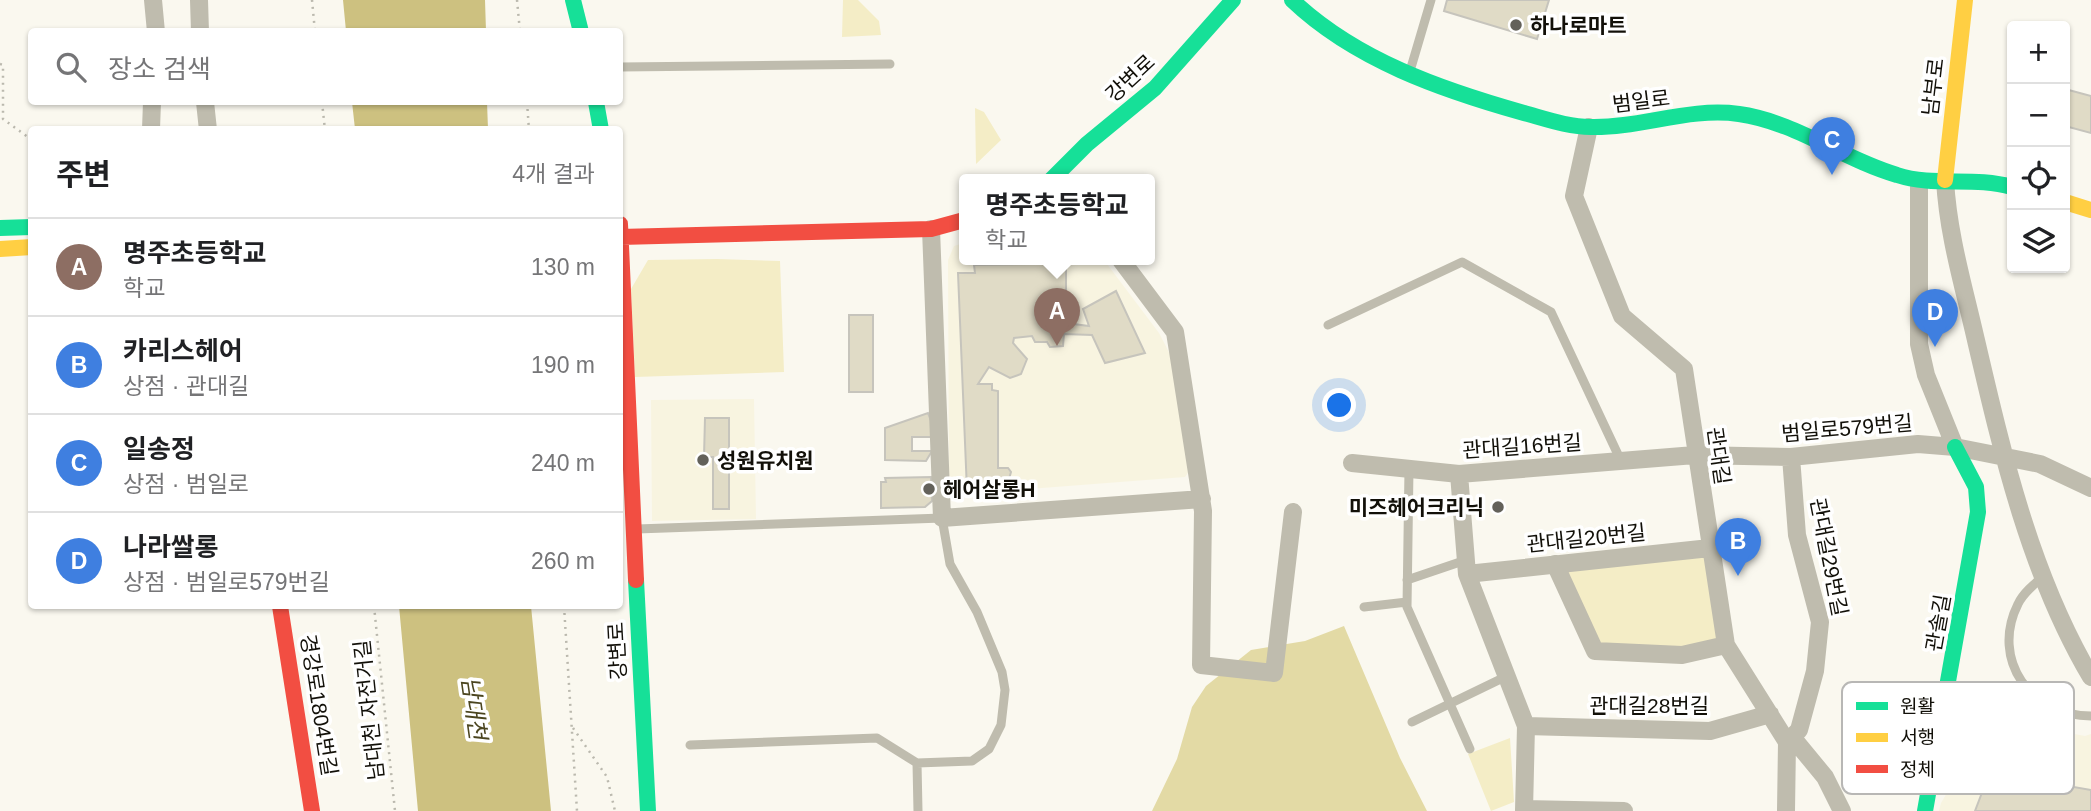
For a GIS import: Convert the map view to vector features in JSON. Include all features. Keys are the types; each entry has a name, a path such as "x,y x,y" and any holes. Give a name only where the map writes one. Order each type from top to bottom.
{"street":[{"path":"199,0 200,28"},
{"path":"573,0 580,28"},
{"name":"강변로","path":"1057,174 1087,144 1154,88 1233,0"},
{"name":"범일로","path":"1292,0 1344,39 1408,76 1472,100 1589,127 1636,125 1702,113 1746,116 1795,129 1875,166 1919,181 1995,181 2007,185"},
{"name":"남부로","path":"1945,180 1965,0"},
{"path":"150,126 152,105"},
{"path":"205,105 208,126"},
{"path":"597,105 600,126"},
{"name":"관대길","path":"1589,127 1574,196 1622,316 1684,369 1726,645 1770,714 1825,777 1842,811"},
{"path":"1945,180 1950,240 2003,455 2043,576 2076,652 2091,677"},
{"path":"1919,181 1919,344 1926,375 1955,447"},
{"path":"2070,204 2091,210"},
{"name":"강변로","path":"623,233 931,229 959,221"},
{"path":"0,228 28,227"},
{"path":"931,229 942,518 1202,499"},
{"path":"0,249 28,247"},
{"path":"1125,265 1175,332 1202,499 1201,664 1274,673 1293,512"},
{"name":"강변로","path":"623,312 628,445 635,529 636,636 648,811"},
{"name":"범일로579번길","path":"1695,455 1791,457 1918,444 1955,447 2040,464 2091,488"},
{"name":"관솔길","path":"1948,682 1978,512 1976,487 1955,447"},
{"name":"관대길16번길","path":"1352,463 1459,474 1695,455"},
{"name":"관대길29번길","path":"1790,739 1799,730 1815,671 1820,622 1797,535 1791,457"},
{"path":"1459,474 1467,567 1526,726 1524,810 1624,811"},
{"name":"관대길20번길","path":"1467,567 1555,564 1710,548"},
{"path":"1555,564 1595,651 1682,655 1726,645"},
{"name":"경강로1804번길","path":"280,609 313,811"},
{"name":"관대길28번길","path":"1526,726 1710,731 1770,714"},
{"path":"1786,811 1790,739"}],"lane":[{"path":"1408,76 1431,0"},
{"path":"623,67 890,64"},
{"path":"1328,325 1462,262 1551,312 1621,461"},
{"path":"1409,469 1407,602 1470,749"},
{"path":"635,529 942,518 950,564 977,612 1002,672 1005,690 1002,725 989,749 972,761 917,763 877,738 690,745"},
{"path":"1407,580 1467,567"},
{"path":"2021,682 2010,659 2009,629 2018,603 2043,576"},
{"path":"1364,607 1407,602"},
{"path":"1412,722 1507,676"},
{"path":"917,763 918,811"}],"path":[{"path":"312,0 315,28"},
{"path":"517,0 520,28"},
{"path":"0,64 3,65 3,120 28,137"},
{"path":"322,105 325,126"},
{"path":"527,105 529,126"},
{"name":"남대천 자전거길","path":"374,609 395,811"},
{"path":"564,609 577,811"},
{"path":"572,726 607,777 615,811"}],"shaded area":[{"path":"843,0 858,0 879,21 881,35 842,37"},
{"path":"975,108 984,112 1001,140 976,164"},
{"path":"959,244 959,265 1108,265 1159,333 1173,360 1195,463 1185,477 949,495 948,260 954,246"},
{"path":"648,260 780,261 784,372 635,377 631,289"},
{"name":"성원유치원","path":"754,399 756,519 652,521 651,400"},
{"path":"1710,548 1726,645 1595,651 1555,564"},
{"path":"1344,626 1400,758 1427,811 1152,811 1177,759 1192,707 1206,686 1251,650 1305,641"},
{"path":"2074,734 2091,734 2091,811 1939,811 1946,794 2074,794"},
{"path":"1510,738 1514,802 1491,811 1468,754"}],"water":[{"path":"343,0 485,0 486,28 346,28"},
{"path":"352,105 487,105 488,126 355,126"},
{"name":"남대천","path":"399,609 531,609 551,811 418,811"}],"building":[{"name":"하나로마트","path":"1447,0 1549,0 1537,39 1444,11"},
{"path":"2070,90 2091,96 2091,133 2070,127"},
{"path":"974,265 1066,265 1066,323 1089,326 1083,309 1116,291 1145,353 1105,363 1092,335 1064,334 1063,346 1050,347 1047,342 1035,342 1032,336 1014,338 1013,343 1027,359 1021,374 1010,378 989,367 978,384 992,384 992,390 998,391 998,468 1008,468 1011,472 1009,479 987,478 987,492 967,491 958,273 975,273"},
{"path":"849,315 873,315 873,392 849,392"},
{"path":"928,413 937,437 912,437 912,451 932,451 926,461 885,460 885,428"},
{"path":"705,418 729,418 729,509 713,509 713,457 704,457"},
{"path":"931,477 932,501 925,507 881,508 881,482 886,482 885,478"},
{"path":"2074,787 2091,790 2091,811 1975,811 1981,794 2074,794"}],"traffic: fast":[{"path":"573,0 580,28"},
{"path":"1057,174 1087,144 1155,88 1233,0"},
{"path":"1292,0 1343,40 1401,70 1462,94 1557,122 1582,127 1610,126 1702,113 1739,114 1780,125 1857,160 1911,179 1983,182 2007,186"},
{"path":"597,105 600,126"},
{"path":"0,228 28,227"},
{"path":"1948,682 1978,512 1976,487 1955,447"},
{"path":"636,580 648,811"},
{"path":"1925,811 1928,794"}],"traffic: slow":[{"path":"1945,180 1965,0"},
{"path":"2070,204 2091,210"},
{"path":"0,249 28,247"}],"traffic: jam":[{"path":"623,237 931,229 959,221"},
{"path":"623,291 636,580"},
{"path":"280,609 312,811"}],"place":[{"name":"하나로마트","path":"1516,25"},
{"name":"일송정","path":"1832,175"},
{"name":"명주초등학교","path":"1057,346"},
{"name":"나라쌀롱","path":"1935,347"},
{"name":"성원유치원","path":"703,460"},
{"name":"헤어살롱H","path":"929,489"},
{"name":"미즈헤어크리닉","path":"1498,507"},
{"name":"카리스헤어","path":"1738,576"}]}
